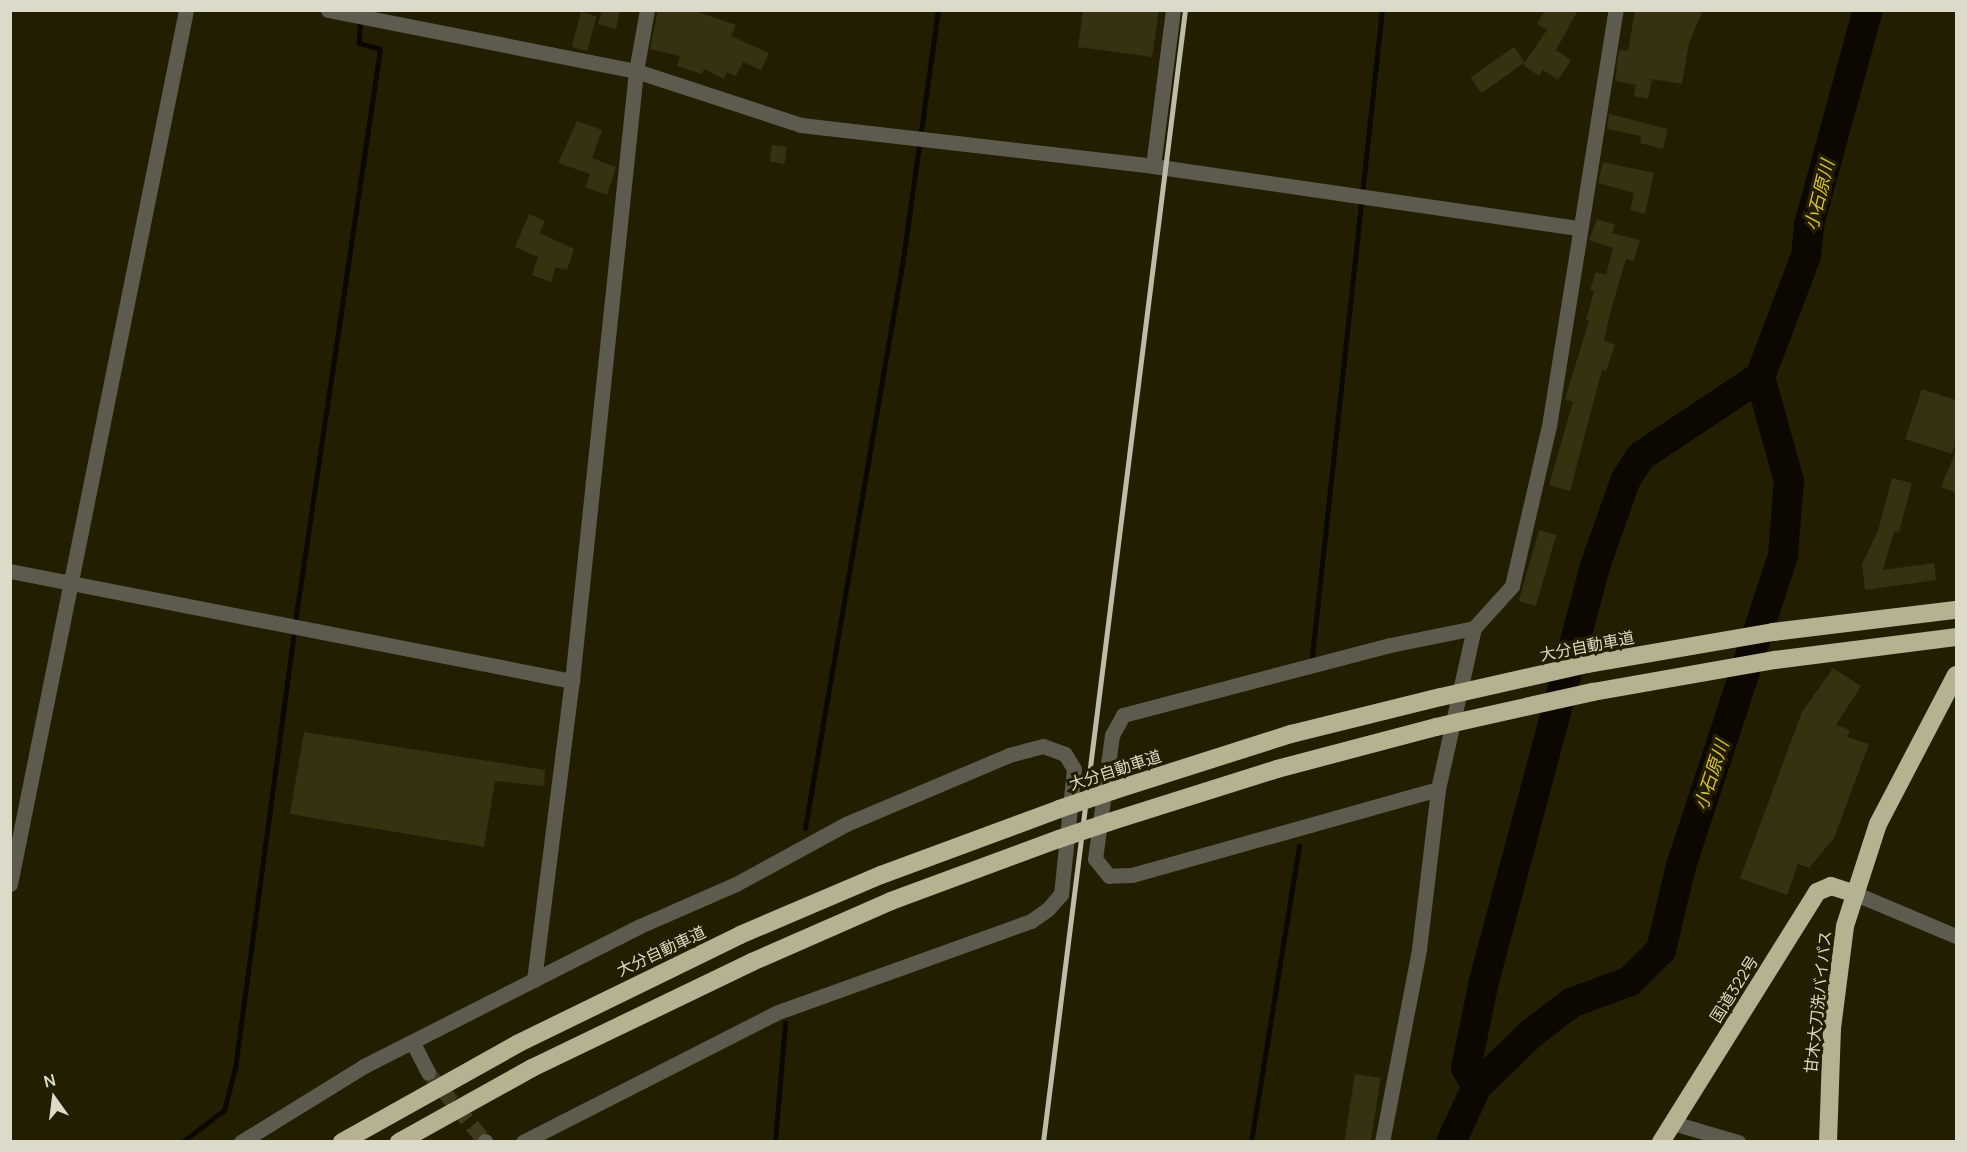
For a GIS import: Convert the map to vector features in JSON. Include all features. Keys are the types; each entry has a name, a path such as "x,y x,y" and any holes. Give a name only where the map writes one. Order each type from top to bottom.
{"highway":[{"name":"大分自動車道","path":"342,1142 517,1044 740,935 881,875 1112,791 1291,734 1588,664 1773,632 1956,609"},
{"path":"399,1142 532,1068 752,962 891,901 1109,822 1277,769 1436,727 1593,692 1775,660 1956,637"},
{"name":"甘木大刀洗バイパス","path":"1828,1142 1832,1028 1845,926 1878,824 1956,675"},
{"name":"国道322号","path":"1661,1142 1817,892 1831,886 1856,894"}],"street":[{"path":"10,884 73,583 186,10"},
{"path":"328,10 636,72 801,124 1153,166 1580,228"},
{"path":"534,980 572,681 636,72 647,10"},
{"path":"1153,166 1173,10"},
{"path":"1382,1142 1419,949 1438,789 1474,628 1512,586 1549,426 1617,10"},
{"path":"10,571 572,681"},
{"path":"1438,789 1132,875 1109,876 1095,859 1113,735 1123,716 1390,645 1474,628"},
{"path":"241,1142 364,1066 640,926 735,884 846,824 1009,755 1043,746 1065,754 1074,769 1061,894 1031,921 776,1013 523,1142"},
{"path":"1856,894 1956,936"},
{"path":"413,1043 428,1072"},
{"path":"1673,1123 1738,1142"}],"building":[{"path":"602,10 620,10 616,29 598,24"},
{"path":"658,10 692,10 736,25 731,36 769,53 761,70 743,62 736,76 727,72 724,79 704,69 702,74 677,66 680,56 650,49"},
{"path":"1083,10 1159,10 1152,57 1078,47"},
{"path":"1545,10 1578,10 1556,50 1571,60 1558,80 1543,70 1539,76 1523,65 1547,30 1537,24"},
{"path":"1635,10 1703,10 1689,43 1682,84 1652,79 1648,99 1634,96 1636,85 1615,81 1619,50 1628,51"},
{"path":"581,12 596,16 587,51 572,47"},
{"path":"1514,47 1525,63 1481,93 1471,77"},
{"path":"1609,114 1668,129 1663,149 1640,143 1641,136 1607,129"},
{"path":"577,121 602,130 592,158 616,167 607,195 585,187 590,174 558,163"},
{"path":"772,145 787,147 784,164 770,162"},
{"path":"1603,162 1654,173 1645,214 1630,210 1634,193 1598,183"},
{"path":"529,214 545,221 540,233 574,249 567,270 556,267 551,282 532,275 538,257 515,247"},
{"path":"1597,219 1615,225 1612,233 1640,240 1634,261 1626,259 1610,313 1604,341 1615,345 1606,371 1602,370 1570,491 1549,485 1573,402 1565,399 1589,321 1586,320 1594,291 1590,290 1596,272 1606,275 1613,248 1589,240"},
{"path":"1922,389 1956,400 1956,441 1952,454 1905,439"},
{"path":"1956,451 1956,493 1941,487"},
{"path":"1892,478 1912,483 1899,532 1894,531 1883,570 1934,563 1936,580 1865,590 1862,564 1878,531"},
{"path":"1539,530 1556,535 1536,606 1519,601"},
{"path":"1833,668 1861,686 1836,725 1850,730 1847,737 1869,744 1834,838 1809,868 1798,864 1787,895 1740,878 1802,712"},
{"path":"304,732 545,770 544,786 495,781 484,847 290,814"},
{"path":"1355,1074 1381,1078 1371,1142 1344,1142"}],"waterway":[{"path":"805,828 903,259 938,10"},
{"path":"1312,656 1382,10"},
{"name":"小石原川","path":"1477,1086 1466,1068 1484,981 1595,566 1626,479 1641,456 1760,377 1806,256 1809,225 1868,10"},
{"path":"182,1142 224,1110 235,1068 296,615 380,49 359,43 360,18"},
{"name":"小石原川","path":"1451,1142 1477,1086 1533,1032 1571,1003 1630,981 1661,950 1681,866 1783,555 1789,481 1760,377"},
{"path":"1251,1142 1299,846"},
{"path":"775,1142 785,1022"}],"tunnel":[{"path":"428,1072 485,1141"}],"railway":[{"path":"1043,1142 1185,10"}]}
